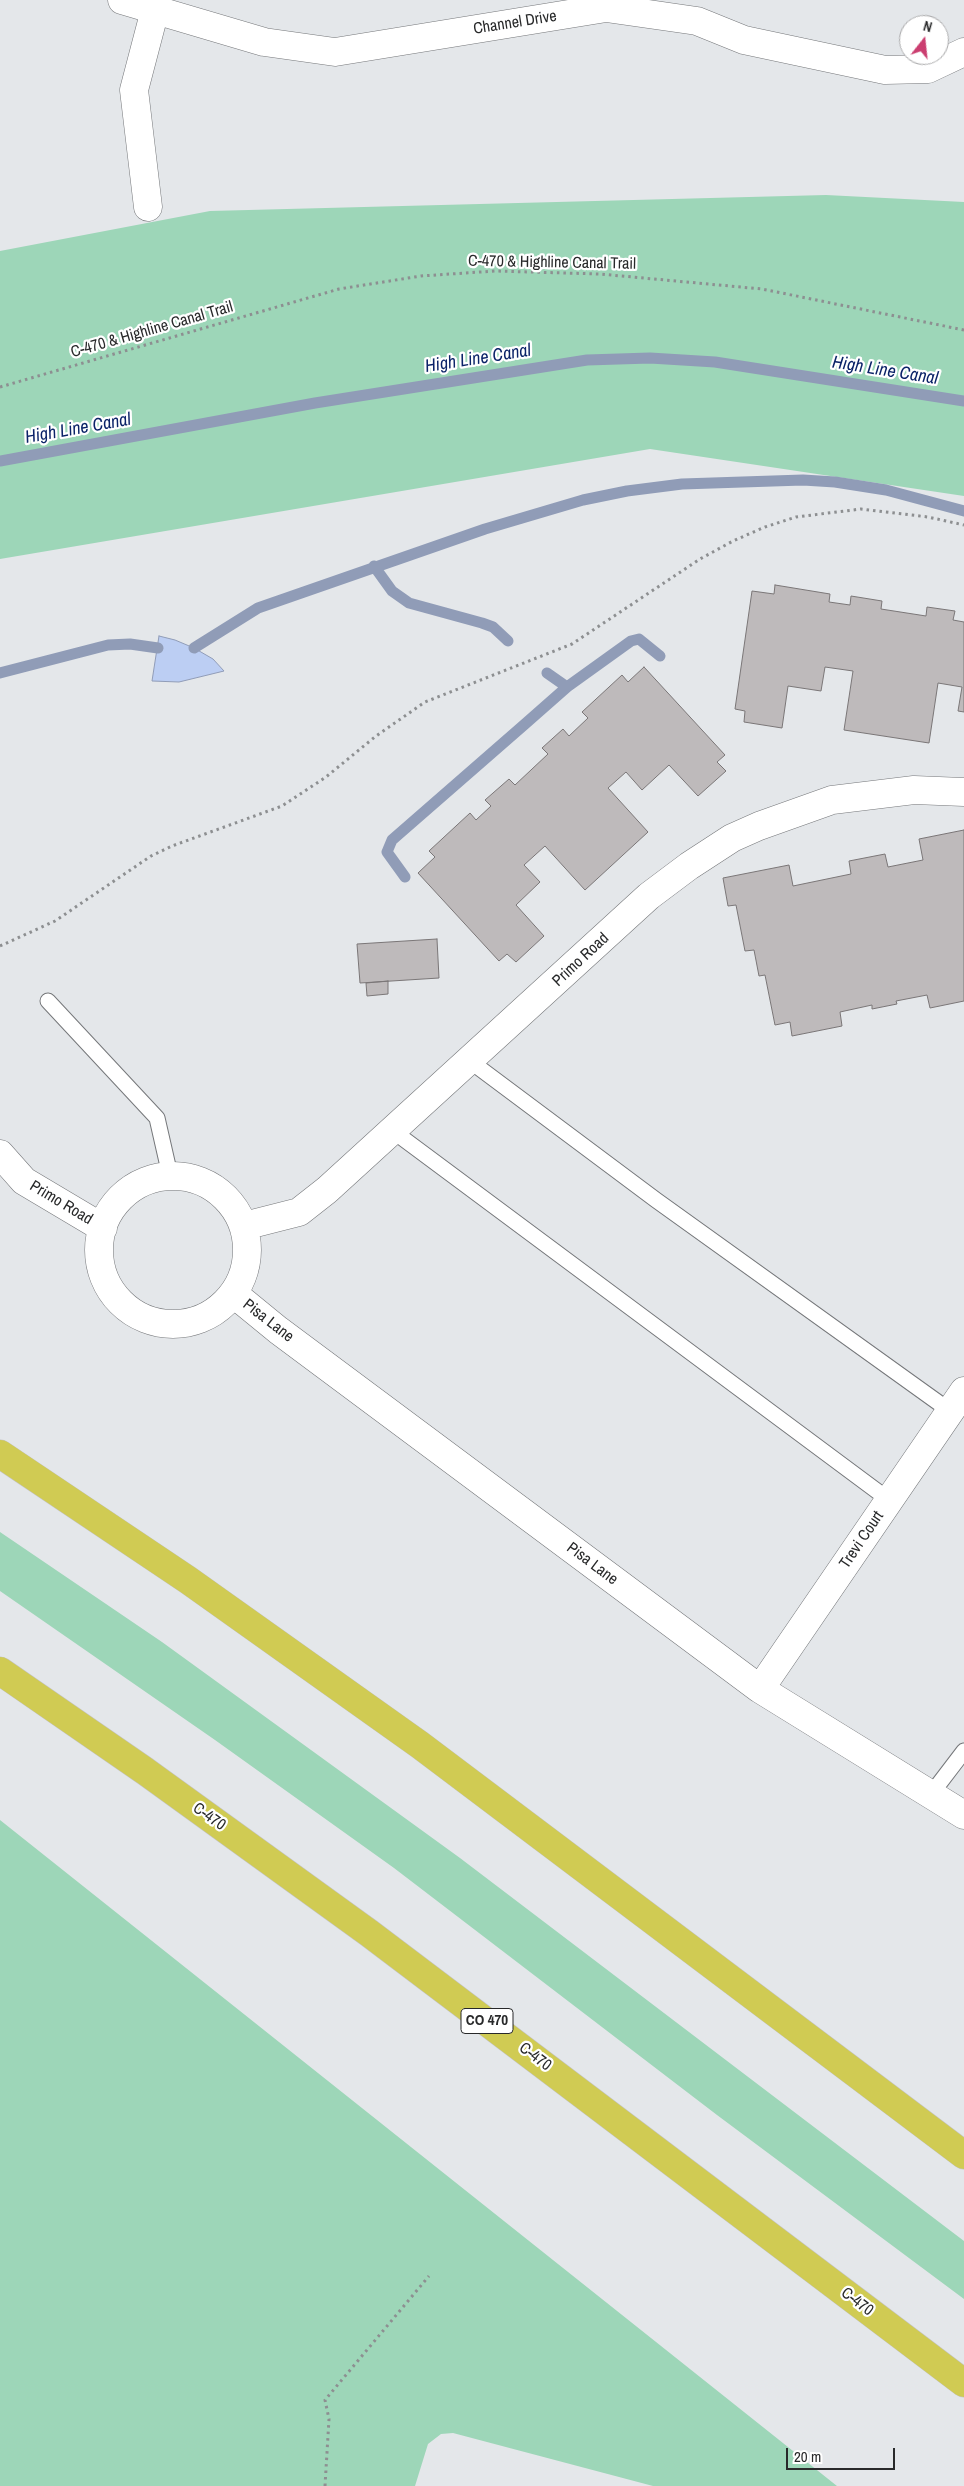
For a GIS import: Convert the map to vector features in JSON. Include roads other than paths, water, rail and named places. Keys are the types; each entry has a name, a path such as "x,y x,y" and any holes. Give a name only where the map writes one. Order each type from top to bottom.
{"highway":[{"path":"0,1454 180,1575 412,1739 964,2155"},
{"name":"C-470","path":"0,1671 137,1766 369,1933 964,2383"}],"street":[{"name":"Channel Drive","path":"122,0 264,42 334,52 606,8 697,21 744,40 886,70 928,69 964,52"},
{"path":"148,207 134,90 155,10"},
{"name":"Primo Road","path":"244,1226 299,1212 393,1131 649,896 689,866 732,838 759,826 832,800 914,790 964,792"},
{"name":"Primo Road","path":"0,1154 24,1181 103,1228"},
{"path":"170,1176 193,1178 215,1188 233,1205 244,1226 248,1249 245,1273 234,1294 217,1311 196,1322 172,1325 147,1320 125,1307 108,1288 99,1264 99,1238 107,1214 123,1194 145,1181 170,1176"},
{"name":"Pisa Lane","path":"234,1294 278,1330 760,1688 932,1793 964,1815"},
{"name":"Trevi Court","path":"760,1688 957,1401"}],"lane":[{"path":"48,1002 157,1118 170,1176"},
{"path":"470,1060 656,1200 957,1401"},
{"path":"393,1131 889,1500"},
{"path":"932,1793 964,1751"}],"water":[{"path":"159,636 194,648 213,659 224,671 179,682 152,681"}],"waterway":[{"name":"High Line Canal","path":"0,461 315,403 587,360 650,358 715,362 964,401"},
{"path":"194,648 258,608 485,529 583,500 627,491 682,484 803,480 835,482 886,490 964,511"},
{"path":"374,566 392,591 409,603 493,627 508,641"},
{"path":"405,877 387,852 392,840 567,687 631,641 639,639 660,656"},
{"path":"0,673 108,645 130,644 158,648"},
{"path":"547,673 567,687"}]}
